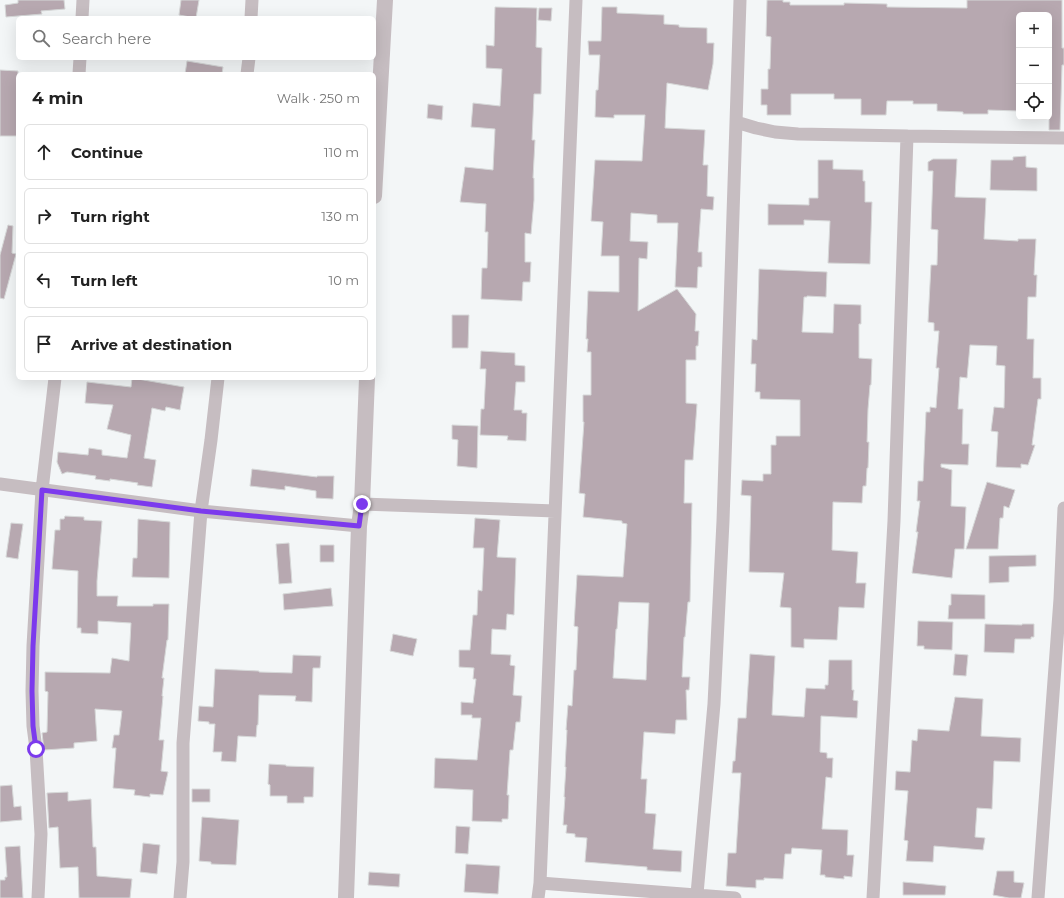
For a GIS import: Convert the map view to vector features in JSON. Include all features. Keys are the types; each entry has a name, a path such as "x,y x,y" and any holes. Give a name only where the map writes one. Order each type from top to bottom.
{"street":[{"path":"82,16 84,0"},
{"path":"251,16 252,0"},
{"path":"376,160 385,0"},
{"path":"538,898 540,883 576,0"},
{"path":"697,894 714,704 723,520 740,0"},
{"path":"79,72 80,60"},
{"path":"248,60 248,72"},
{"path":"736,122 775,132 798,134 1064,138"},
{"path":"873,898 894,521 906,136"},
{"path":"38,898 41,834 36,749 33,726 33,646 42,490 55,380"},
{"path":"180,898 183,862 183,742 201,511 212,440 218,380"},
{"path":"346,898 359,526 362,504 367,380"},
{"path":"0,484 201,511 359,526"},
{"path":"362,504 555,511"},
{"path":"1038,898 1060,599 1064,508"},
{"path":"540,883 736,898"}],"building":[{"path":"18,0 64,0 65,9 41,11 42,14 6,17 5,5 18,3"},
{"path":"181,0 199,0 196,16 179,15"},
{"path":"767,0 783,0 783,2 790,2 790,5 844,5 844,3 887,4 887,7 967,8 967,0 1062,0 1062,48 1064,48 1064,65 1062,65 1060,130 1049,130 1049,120 1052,120 1052,12 1016,12 1016,111 988,110 988,114 963,114 963,112 937,111 937,104 913,104 913,101 887,101 886,115 861,115 861,99 834,99 834,94 791,94 791,115 767,115 767,105 761,105 761,89 768,89 768,69 770,69 771,37 766,36"},
{"path":"495,7 537,8 536,47 542,48 541,94 534,94 532,140 535,140 533,178 534,200 531,234 525,233 525,262 531,262 530,282 523,282 522,301 481,299 482,268 487,268 488,232 485,232 486,204 460,202 465,167 493,170 495,129 471,127 473,103 500,106 502,69 486,68 486,45 494,46"},
{"path":"602,7 617,7 617,13 664,15 664,24 679,25 679,27 707,28 707,43 714,43 713,64 708,90 667,83 665,128 705,130 703,165 708,165 707,196 714,197 713,210 701,209 698,252 702,252 702,267 698,267 697,288 675,287 678,223 657,223 657,215 631,213 630,241 648,242 647,259 639,258 638,311 677,289 696,314 695,331 699,331 698,346 696,346 696,360 686,360 686,403 697,404 693,460 685,460 684,503 692,503 690,602 688,602 684,637 682,677 690,677 689,690 686,690 687,720 676,720 675,734 644,732 641,779 647,779 645,813 656,814 653,849 682,851 681,872 647,870 647,867 585,862 587,838 575,837 575,834 566,833 567,825 563,825 568,705 572,706 574,670 576,670 578,627 574,626 577,575 623,577 627,524 622,523 622,521 583,517 585,494 579,493 584,422 583,395 591,395 591,352 587,352 588,339 586,339 588,291 619,292 619,256 601,256 603,222 591,221 595,160 642,161 645,115 614,115 614,118 595,117 600,55 589,55 588,41 601,41","holes":["619,602 649,603 646,680 613,678"]},
{"path":"539,8 552,8 551,21 538,20"},
{"path":"187,61 223,67 222,72 185,72"},
{"path":"0,70 18,71 16,72 16,136 0,136"},
{"path":"428,104 443,106 442,120 427,118"},
{"path":"1026,156 1026,167 1037,168 1037,191 990,190 991,160 1013,160 1013,157"},
{"path":"933,159 957,159 955,197 986,198 984,239 1018,241 1018,239 1036,239 1034,275 1037,275 1036,297 1028,297 1027,339 1034,339 1033,378 1041,378 1041,399 1038,399 1032,445 1035,445 1028,465 1021,464 1021,468 996,467 998,432 991,431 994,407 1004,408 1005,366 996,365 997,346 970,345 967,378 960,377 958,409 963,409 962,444 969,444 968,465 941,464 941,467 952,470 951,506 966,507 964,549 955,549 952,578 912,573 918,532 916,532 920,501 917,501 918,481 923,481 926,412 930,412 930,407 936,408 939,368 936,368 939,331 934,331 934,323 928,322 931,265 937,265 938,230 931,229 933,171 928,171 928,162"},
{"path":"818,160 833,160 833,169 863,170 863,181 865,181 865,202 872,202 870,264 828,263 830,221 804,220 804,225 768,225 768,204 809,205 809,198 818,198"},
{"path":"8,225 13,226 12,253 16,254 4,299 0,298 0,255"},
{"path":"759,269 827,272 826,297 804,297 802,332 833,333 834,304 861,305 861,324 859,324 859,358 872,359 868,409 868,468 866,486 863,486 862,503 833,502 832,550 858,552 856,583 866,583 864,608 839,607 837,640 804,639 804,648 791,647 791,608 780,607 784,573 749,572 751,496 741,495 742,480 763,481 763,474 771,474 771,445 776,445 776,436 800,436 800,400 760,399 760,392 755,392 756,364 751,364 752,339 757,340"},
{"path":"452,315 469,315 468,348 452,348"},
{"path":"481,351 515,353 515,365 525,366 525,382 516,382 514,410 522,410 522,413 527,413 526,441 507,440 508,436 480,435 481,409 484,409 486,369 480,369"},
{"path":"132,380 144,380 184,387 180,410 166,407 165,411 152,408 144,458 156,460 152,487 137,485 138,483 110,479 110,481 95,479 96,476 67,472 62,474 57,462 58,452 88,455 89,448 102,450 102,455 127,458 131,435 107,429 113,405 85,403 87,382 131,387"},
{"path":"452,425 478,426 477,468 457,466 458,440 452,439"},
{"path":"252,469 317,477 334,476 333,499 316,498 316,491 285,486 285,490 250,486"},
{"path":"987,482 1015,490 1009,508 1004,506 1003,518 1000,518 998,549 966,549"},
{"path":"65,516 84,517 84,520 102,521 97,596 118,596 117,606 153,606 153,604 169,604 168,640 162,678 164,678 159,740 164,740 161,771 168,772 163,795 150,794 150,797 134,795 135,790 113,788 116,748 112,748 114,735 119,735 122,711 95,709 97,741 74,743 74,748 44,750 42,733 47,732 48,692 45,691 45,672 110,673 112,658 129,661 131,623 98,621 98,634 81,633 81,628 77,628 78,571 52,569 55,530 60,530 60,519 64,519"},
{"path":"475,518 500,520 497,557 516,558 514,615 507,614 506,630 492,629 491,654 511,655 510,665 515,666 513,695 522,696 520,722 516,722 513,750 510,750 507,795 509,795 508,819 502,819 502,822 472,821 473,790 434,788 435,758 477,760 481,718 472,718 472,715 461,715 461,702 473,703 476,679 473,679 474,668 459,667 459,650 470,650 473,615 477,615 478,590 482,591 484,548 473,548"},
{"path":"138,519 170,522 169,578 132,577 133,558 137,558"},
{"path":"11,523 23,524 18,559 6,557"},
{"path":"289,543 292,583 279,584 276,544"},
{"path":"320,545 334,545 334,562 320,562"},
{"path":"1036,555 1036,566 1009,567 1009,582 989,583 989,556"},
{"path":"331,588 333,606 284,610 283,594"},
{"path":"951,594 985,595 985,619 948,619 949,605 951,605"},
{"path":"918,621 953,622 952,650 924,649 924,646 917,646"},
{"path":"985,624 1034,624 1034,637 1031,637 1031,639 1015,639 1014,653 984,652"},
{"path":"393,634 417,639 413,656 390,651"},
{"path":"750,654 775,656 772,715 804,717 806,688 825,689 825,685 828,685 829,660 852,660 852,690 854,690 853,700 858,701 857,718 821,716 820,752 827,753 827,758 833,758 832,778 826,777 822,829 848,830 847,855 854,855 852,877 844,876 844,879 820,875 822,850 792,848 791,854 785,854 783,879 764,878 764,880 756,880 756,888 726,886 728,853 736,853 741,773 732,773 733,761 735,761 738,718 746,718"},
{"path":"955,654 968,655 966,676 953,675"},
{"path":"293,655 321,656 320,668 313,668 312,702 295,701 296,696 259,695 256,737 238,736 236,762 221,761 222,752 213,752 215,724 198,721 199,706 213,707 215,669 292,673"},
{"path":"955,697 983,699 981,736 1021,738 1020,762 994,761 992,809 977,808 975,837 985,838 983,850 934,846 933,862 906,861 908,841 904,840 908,791 895,790 896,771 910,772 912,740 917,741 918,729 949,731"},
{"path":"269,764 314,767 313,797 304,797 304,803 287,803 287,796 270,796 270,785 268,784"},
{"path":"12,785 14,807 21,806 22,820 0,822 0,786"},
{"path":"192,789 210,789 210,802 192,802"},
{"path":"68,792 68,801 91,799 93,847 96,847 97,876 132,879 130,898 79,898 78,867 60,868 58,827 49,828 47,793"},
{"path":"202,817 239,820 236,865 211,864 211,862 199,861"},
{"path":"456,826 470,827 468,854 455,853"},
{"path":"143,843 160,845 157,874 140,872"},
{"path":"20,846 23,898 0,898 0,880 5,880 5,877 7,877 5,847"},
{"path":"466,864 500,866 498,894 464,892"},
{"path":"997,871 1014,871 1014,882 1024,883 1021,898 1009,898 993,895"},
{"path":"369,872 400,874 399,887 368,885"},
{"path":"903,882 946,886 945,895 903,895"}],"route":[{"path":"36,749 33,726 33,646 42,490 201,511 359,526 362,504"}]}
